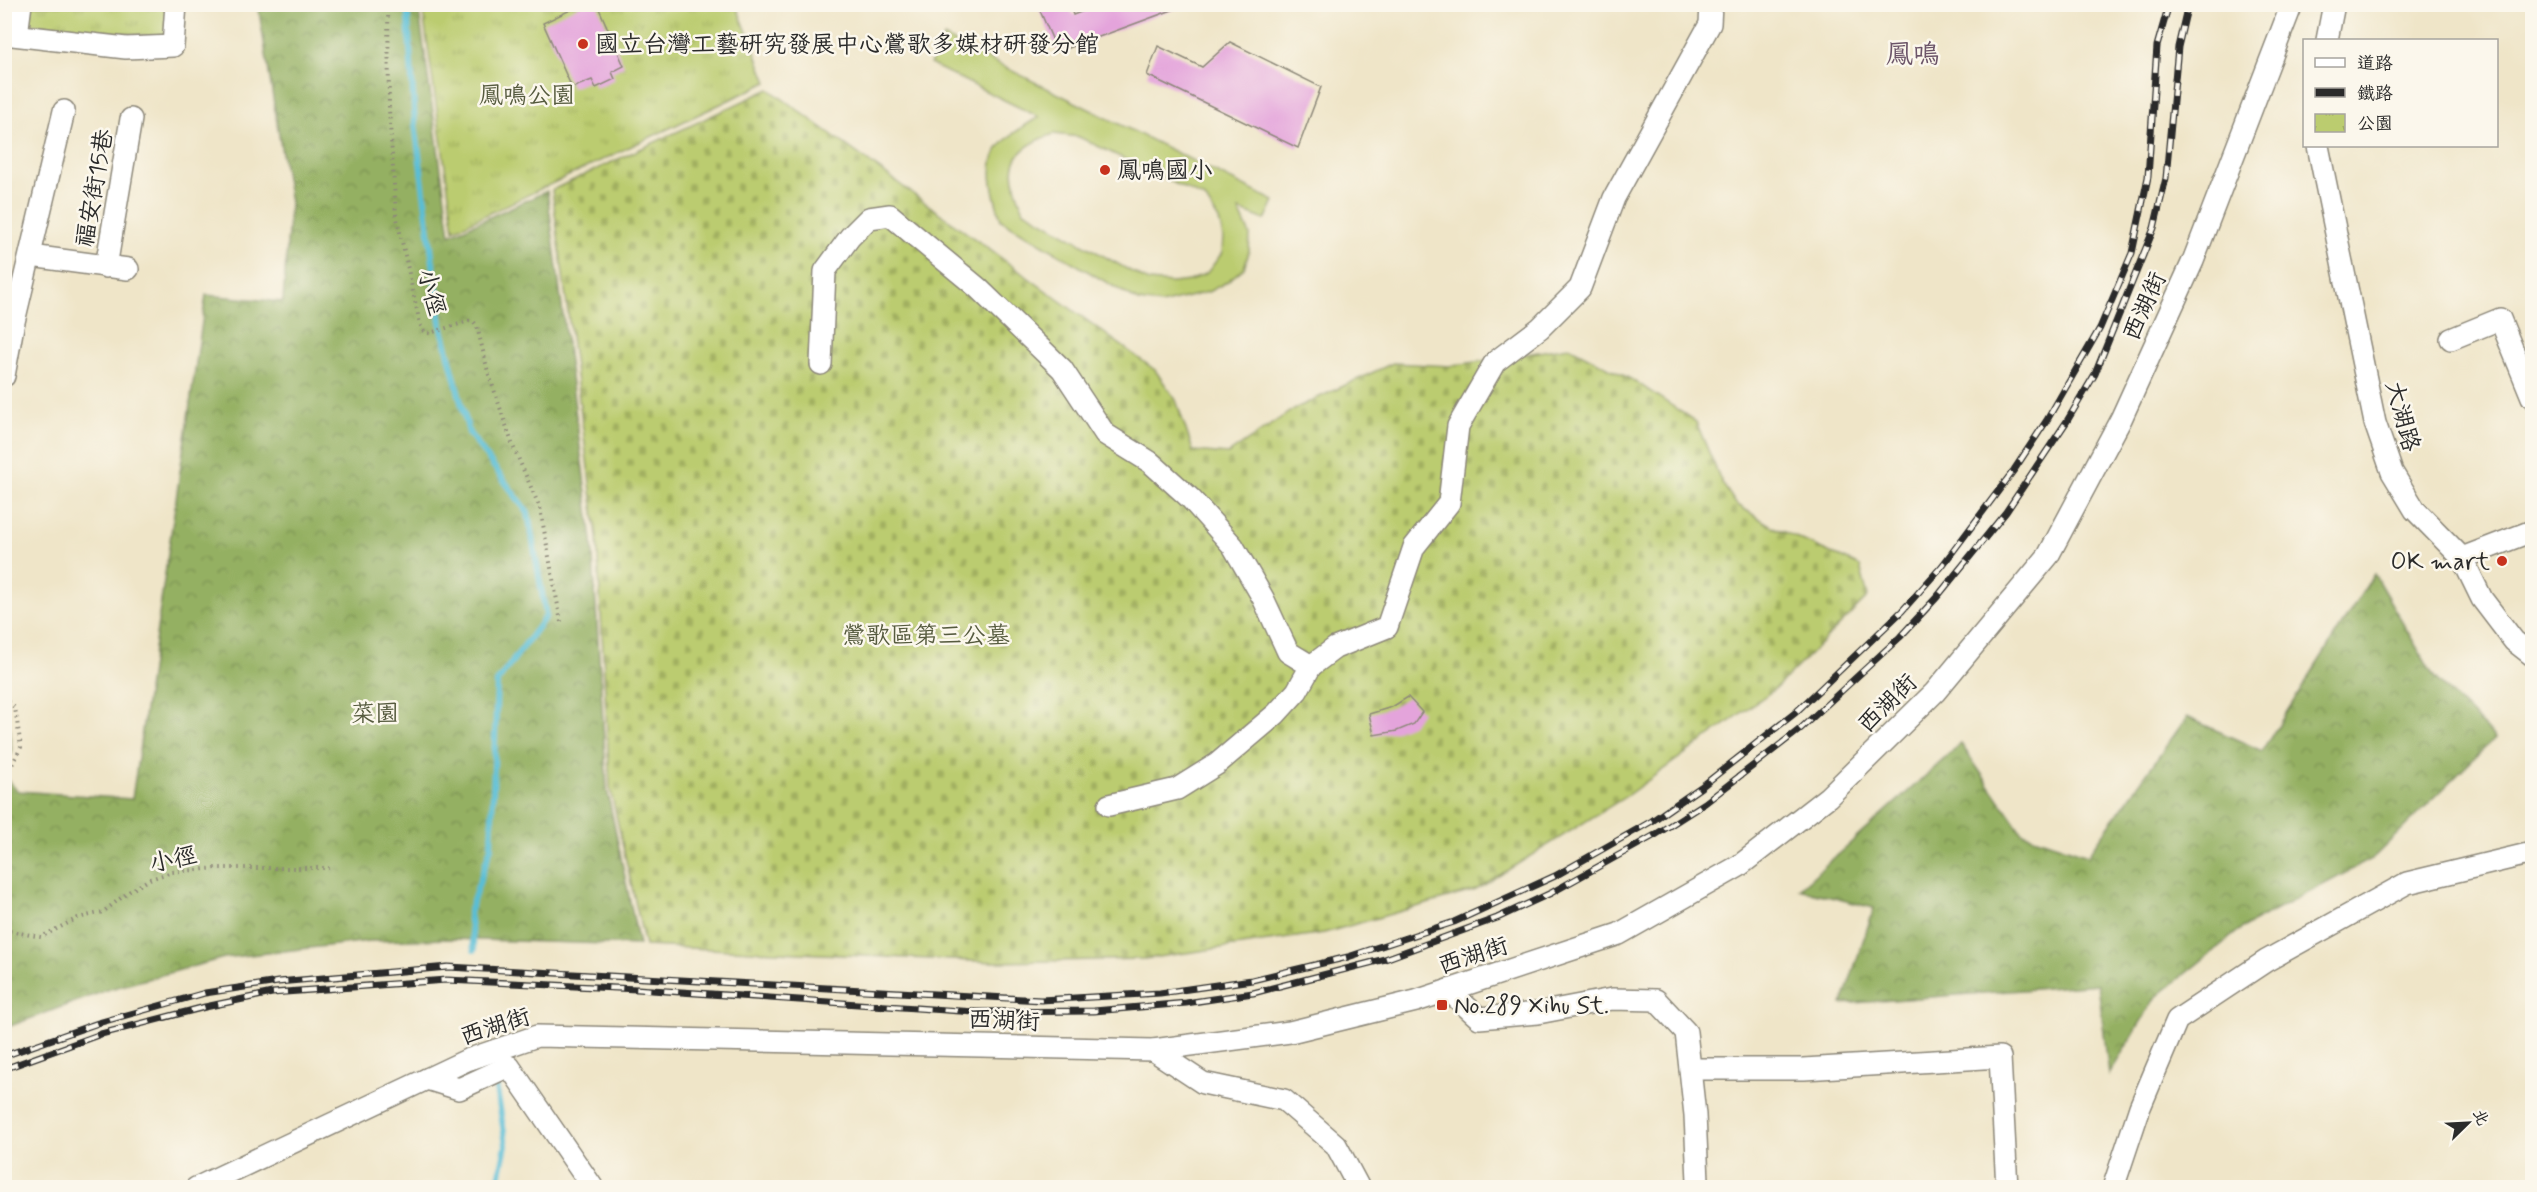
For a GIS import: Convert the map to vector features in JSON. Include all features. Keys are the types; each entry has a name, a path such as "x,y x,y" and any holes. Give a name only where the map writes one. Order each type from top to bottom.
{"street":[{"path":"21,4 11,34 126,48 173,46 176,4"},
{"path":"1109,805 1177,789 1217,764 1276,714 1297,691 1311,666 1335,648 1387,627 1414,548 1449,503 1458,426 1495,362 1540,328 1580,288 1614,198 1710,24 1711,4"},
{"name":"西湖街","path":"196,1188 467,1060 537,1036 1154,1050 1290,1032 1416,1000 1619,934 1739,866 1828,797 1935,692 2048,556 2121,418 2193,261 2292,4"},
{"path":"2326,39 2334,4"},
{"path":"4,376 9,326 31,256 64,111"},
{"name":"福安街15巷","path":"106,267 131,119"},
{"name":"大湖路","path":"2318,147 2375,423 2392,472 2415,510 2462,558 2482,599 2523,637 2532,655"},
{"path":"821,364 825,271 850,237 869,218 890,215 978,288 1062,369 1105,434 1150,462 1191,499 1233,546 1263,598 1288,652 1311,666"},
{"name":"福安街15巷","path":"31,256 128,269"},
{"path":"2451,339 2500,319 2532,397"},
{"path":"2462,558 2532,531"},
{"path":"2113,1188 2140,1107 2176,1020 2266,961 2407,883 2532,853"},
{"path":"1448,990 1479,1018 1538,1013 1612,999 1656,1000 1686,1032 1698,1181 1701,1188"},
{"path":"1154,1050 1203,1083 1284,1100 1336,1145 1359,1188"},
{"path":"1690,1069 1804,1069 2000,1057 2007,1188"},
{"path":"426,1079 459,1089 509,1066 593,1188"}],"path":[{"name":"小徑","path":"388,4 389,109 396,213 420,324 424,332 430,333 468,321 474,322 477,326 488,372 513,446 540,508 561,622"},
{"path":"4,698 15,708 21,747 4,781"},
{"name":"小徑","path":"4,930 41,937 78,918 103,912 150,879 172,872 217,868 329,868"}],"green space":[{"path":"22,5 169,5 168,38 21,23"},
{"name":"菜園","path":"258,5 418,5 450,235 547,191 592,540 607,790 639,945 451,939 369,941 224,958 110,989 5,1028 5,778 18,791 132,799 206,295 283,302 290,203"},
{"name":"鳳鳴公園","path":"422,5 736,5 767,82 454,230"},
{"path":"944,37 1274,201 1265,220 1239,210 1250,235 1249,252 1244,268 1225,283 1208,292 1161,304 1138,301 1001,220 992,183 993,158 1008,138 1039,117 930,64","holes":["1054,134 1079,137 1205,198 1219,220 1223,237 1222,253 1207,273 1190,281 1172,283 1148,281 1024,211 1014,183 1013,172 1019,154 1027,146"]},
{"name":"鶯歌區第三公墓","path":"769,89 1155,370 1176,400 1193,451 1228,454 1294,409 1393,363 1450,366 1569,347 1636,382 1696,422 1722,483 1736,504 1773,527 1860,566 1868,597 1776,688 1625,797 1476,890 1324,933 1144,959 996,962 645,946 610,788 597,537 552,190"},
{"path":"2374,574 2434,677 2495,738 2372,859 2242,928 2155,998 2109,1075 2098,984 1842,1004 1874,908 1799,889 1961,744 2022,833 2088,855 2187,717 2262,751"},
{"path":"5,709 12,752 5,768"}],"building":[{"name":"國立台灣工藝研究發展中心鶯歌多媒材研發分館","path":"583,4 597,4 624,66 612,72 615,79 596,88 592,80 572,88 543,23"},
{"path":"1037,4 1069,4 1073,15 1102,4 1182,4 1183,6 1058,52"},
{"path":"1230,42 1321,87 1298,148 1147,75 1158,46 1202,67"},
{"path":"1408,697 1422,712 1414,724 1397,731 1374,735 1369,714 1392,707"}],"waterway":[{"path":"407,4 415,123 441,325 469,433 528,513 546,616 497,682 491,847 469,913 474,950"},
{"path":"496,1084 506,1145 497,1188"}],"railway":[{"path":"4,1056 98,1023 205,993 278,982 448,967 1041,1000 1160,993 1252,980 1348,957 1454,922 1555,876 1652,821 1701,787 1795,713 1902,611 1942,566 2014,470 2047,420 2100,328 2132,253 2148,177 2157,46 2169,4"},
{"path":"4,1069 101,1034 205,1007 272,993 446,980 637,989 975,1012 1094,1011 1186,1003 1253,993 1385,959 1497,918 1551,893 1655,835 1705,803 1799,730 1900,637 1937,597 2006,512 2067,421 2095,374 2154,228 2166,178 2178,47 2188,4"}],"place":[{"name":"國立台灣工藝研究發展中心鶯歌多媒材研發分館","path":"583,44"},
{"name":"鳳鳴國小","path":"1105,170"},
{"name":"OK mart","path":"2502,561"},
{"name":"No.289 Xihu St.","path":"1442,1005"}],"district":[{"name":"鳳鳴","path":"1913,54"}]}
